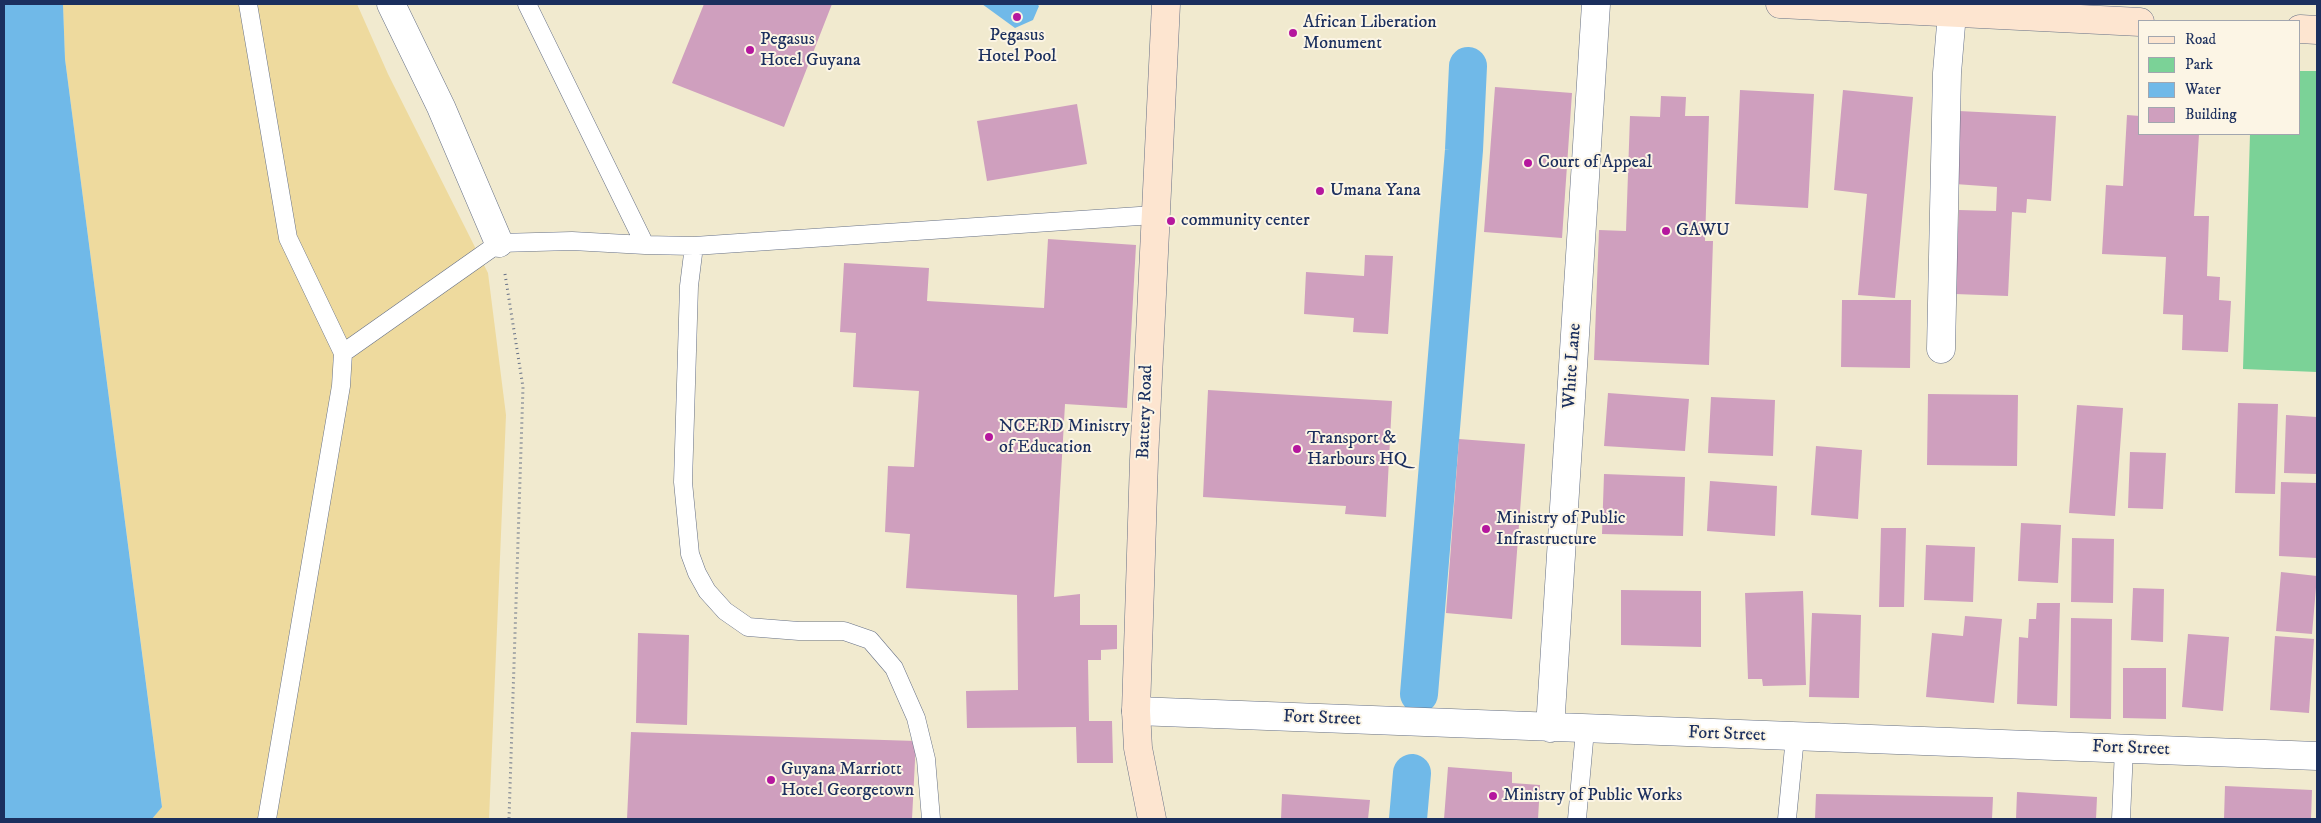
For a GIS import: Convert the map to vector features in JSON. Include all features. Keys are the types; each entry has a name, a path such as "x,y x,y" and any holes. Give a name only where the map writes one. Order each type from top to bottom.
{"street":[{"path":"391,4 441,107 499,243"},
{"name":"Battery Road","path":"1152,819 1138,748 1136,711 1154,215 1166,4"},
{"name":"White Lane","path":"1550,728 1596,4"},
{"path":"1780,4 1936,9 2138,22"},
{"path":"1936,9 1946,73 1941,349"},
{"path":"2301,29 2317,30"},
{"name":"Fort Street","path":"1136,711 1584,730 2317,756"}],"lane":[{"path":"248,4 288,238 343,354 341,386 267,819"},
{"path":"527,4 645,246"},
{"path":"343,354 499,243 572,241 645,246 694,246 1154,215"},
{"path":"694,246 689,286 683,482 690,554 697,573 707,591 725,611 748,627 799,631 844,631 870,640 894,668 916,718 926,759 931,819"},
{"path":"1577,819 1584,730"},
{"path":"1787,819 1795,737"},
{"path":"2121,819 2124,749"}],"path":[{"path":"499,243 523,386 509,819"}],"green space":[{"path":"2301,71 2317,71 2317,372 2243,369 2250,135 2301,135"}],"sand":[{"path":"63,4 357,4 388,74 488,273 506,415 489,819 152,819 162,806 65,59"}],"water":[{"path":"4,4 63,4 65,59 162,807 152,819 4,819"},
{"name":"Pegasus Hotel Pool","path":"982,4 1037,4 1039,6 1033,20 1015,28"}],"building":[{"name":"Pegasus Hotel Guyana","path":"704,4 832,4 784,127 672,83"},
{"name":"Court of Appeal","path":"1495,87 1572,93 1562,238 1484,232"},
{"path":"1740,90 1814,94 1808,208 1735,204"},
{"path":"1843,90 1913,97 1895,298 1858,295 1867,194 1834,190"},
{"name":"GAWU","path":"1661,96 1686,97 1685,116 1709,116 1705,241 1713,241 1709,365 1594,360 1599,230 1626,231 1630,116 1660,117"},
{"path":"1077,104 1087,164 987,181 977,121"},
{"path":"1959,111 2056,116 2051,201 2027,199 2026,213 2012,212 2008,296 1955,294 1959,210 1996,211 1997,187 1955,184"},
{"path":"2127,115 2138,116 2138,135 2199,135 2194,216 2209,216 2207,276 2220,277 2219,300 2231,301 2228,352 2182,350 2183,315 2163,314 2166,257 2102,254 2106,185 2123,186"},
{"name":"NCERD Ministry of Education","path":"1048,239 1136,245 1127,408 1065,404 1054,597 1080,594 1080,625 1117,625 1117,649 1101,650 1101,660 1088,660 1089,721 1112,721 1113,763 1077,763 1076,727 967,728 966,691 1018,690 1017,595 906,588 910,534 885,532 888,466 914,467 919,391 853,387 856,333 840,332 844,263 929,268 927,301 1044,308"},
{"path":"1365,255 1393,256 1388,334 1353,332 1354,318 1304,314 1306,272 1364,276"},
{"path":"1842,300 1911,300 1910,368 1841,367"},
{"name":"Transport & Harbours HQ","path":"1208,390 1392,401 1386,517 1345,514 1346,506 1203,497"},
{"path":"1608,393 1689,399 1685,451 1604,446"},
{"path":"1928,394 2018,395 2017,466 1927,465"},
{"path":"1711,397 1775,400 1773,456 1708,453"},
{"path":"2238,403 2278,404 2275,494 2235,493"},
{"path":"2077,405 2123,408 2115,516 2069,513"},
{"path":"2286,415 2317,417 2317,474 2284,473"},
{"name":"Ministry of Public Infrastructure","path":"1459,439 1525,444 1512,619 1446,613"},
{"path":"1816,446 1862,450 1858,519 1811,515"},
{"path":"2130,452 2166,453 2163,509 2128,508"},
{"path":"1604,474 1685,477 1683,536 1602,534"},
{"path":"1710,481 1777,486 1775,536 1707,531"},
{"path":"2281,482 2317,483 2317,558 2279,556"},
{"path":"2021,523 2061,525 2058,583 2018,581"},
{"path":"1881,528 1906,528 1904,607 1879,607"},
{"path":"2072,538 2114,539 2113,603 2071,602"},
{"path":"1926,545 1975,547 1973,602 1924,600"},
{"path":"2281,572 2317,576 2312,634 2276,631"},
{"path":"2133,588 2164,589 2163,642 2131,640"},
{"path":"1621,590 1701,591 1701,647 1621,645"},
{"path":"1803,591 1806,685 1763,686 1762,679 1748,679 1745,593"},
{"path":"2037,603 2060,603 2057,706 2017,704 2019,637 2028,638 2029,619 2036,619"},
{"path":"1812,613 1861,615 1859,698 1809,697"},
{"path":"1965,616 2002,619 1994,703 1926,697 1932,633 1963,636"},
{"path":"2071,618 2112,619 2111,719 2070,718"},
{"path":"638,633 689,635 687,725 636,723"},
{"path":"2188,634 2229,637 2223,711 2182,707"},
{"path":"2275,636 2314,639 2309,713 2270,710"},
{"path":"2123,668 2166,668 2166,719 2123,718"},
{"name":"Guyana Marriott Hotel Georgetown","path":"631,732 916,741 912,819 627,819"},
{"name":"Ministry of Public Works","path":"1448,767 1512,772 1512,783 1540,785 1538,819 1444,819"},
{"path":"2225,786 2312,790 2311,819 2224,819"},
{"path":"2017,792 2097,797 2096,819 2016,819"},
{"path":"1282,794 1370,800 1368,819 1281,819"},
{"path":"1816,794 1993,797 1992,819 1815,819"}],"waterway":[{"path":"1419,694 1464,150 1468,66"},
{"path":"1408,819 1412,773"}],"place":[{"name":"Pegasus Hotel Pool","path":"1017,17"},
{"name":"African Liberation Monument","path":"1293,33"},
{"name":"Pegasus Hotel Guyana","path":"750,50"},
{"name":"Court of Appeal","path":"1528,163"},
{"name":"Umana Yana","path":"1320,191"},
{"name":"community center","path":"1171,221"},
{"name":"GAWU","path":"1666,231"},
{"name":"NCERD Ministry of Education","path":"989,437"},
{"name":"Transport & Harbours HQ","path":"1297,449"},
{"name":"Ministry of Public Infrastructure","path":"1486,529"},
{"name":"Guyana Marriott Hotel Georgetown","path":"771,780"},
{"name":"Ministry of Public Works","path":"1493,796"}]}
